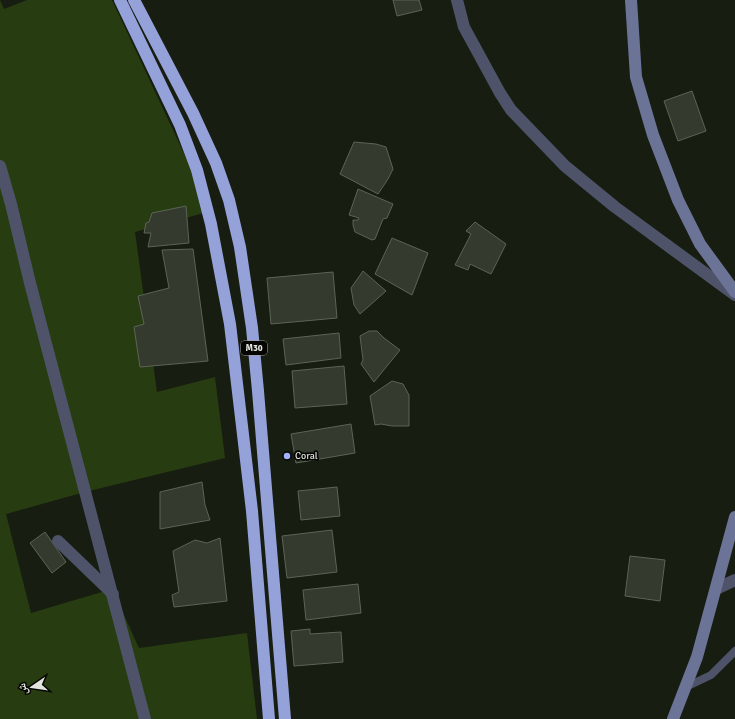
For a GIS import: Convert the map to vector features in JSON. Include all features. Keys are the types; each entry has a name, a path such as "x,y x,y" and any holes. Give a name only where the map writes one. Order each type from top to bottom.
{"highway":[{"name":"M30","path":"120,0 180,125 197,170 211,224 230,324 242,425 252,511 269,719"},
{"name":"M30","path":"134,0 193,113 216,163 229,200 240,247 252,328 257,375 285,719"}],"main road":[{"path":"631,0 636,77 653,135 678,200 700,244 735,292"},
{"path":"673,719 697,657 735,517"}],"street":[{"path":"457,0 464,27 500,92 511,110 522,122 565,166 615,207 735,295"},
{"path":"0,166 145,719"},
{"path":"58,541 113,594"},
{"path":"716,589 735,580"}],"lane":[{"path":"686,687 712,675 735,652"}],"green space":[{"path":"0,0 4,9 27,0 112,0 211,211 135,232 157,392 215,377 225,458 85,492 6,514 31,613 112,589 139,648 247,633 257,719 0,719"}],"building":[{"path":"393,0 419,0 422,10 397,16"},
{"path":"692,91 706,131 678,141 664,101"},
{"path":"354,142 376,144 386,147 393,169 378,194 340,174"},
{"path":"358,189 393,204 387,218 383,219 375,239 372,240 355,232 353,220 358,220 359,218 349,215"},
{"path":"186,206 189,243 148,247 151,233 144,233 146,223 149,222 152,213"},
{"path":"475,222 506,244 491,274 470,264 468,270 455,265 471,234 466,231"},
{"path":"392,238 428,253 412,295 375,274"},
{"path":"193,249 208,361 140,367 134,327 144,324 138,296 169,288 162,250"},
{"path":"363,271 386,291 360,314 354,305 351,288"},
{"path":"333,272 337,318 271,324 267,278"},
{"path":"369,331 377,331 400,350 374,382 361,364 363,360 360,336"},
{"path":"339,333 341,358 286,365 283,339"},
{"path":"344,366 347,404 295,408 292,371"},
{"path":"392,381 403,384 409,395 409,426 375,425 370,396"},
{"path":"351,424 355,453 296,463 291,434"},
{"path":"202,482 205,505 210,520 160,529 160,492"},
{"path":"337,487 340,516 301,520 298,491"},
{"path":"332,530 337,572 287,578 282,536"},
{"path":"45,532 66,562 52,573 30,543"},
{"path":"220,538 227,601 174,607 172,595 179,592 173,551 195,540 207,543"},
{"path":"630,556 665,560 660,601 625,596"},
{"path":"358,584 361,613 306,620 303,590"},
{"path":"310,629 310,634 341,632 343,662 294,666 291,631"}],"place":[{"name":"Coral","path":"287,456"}]}
